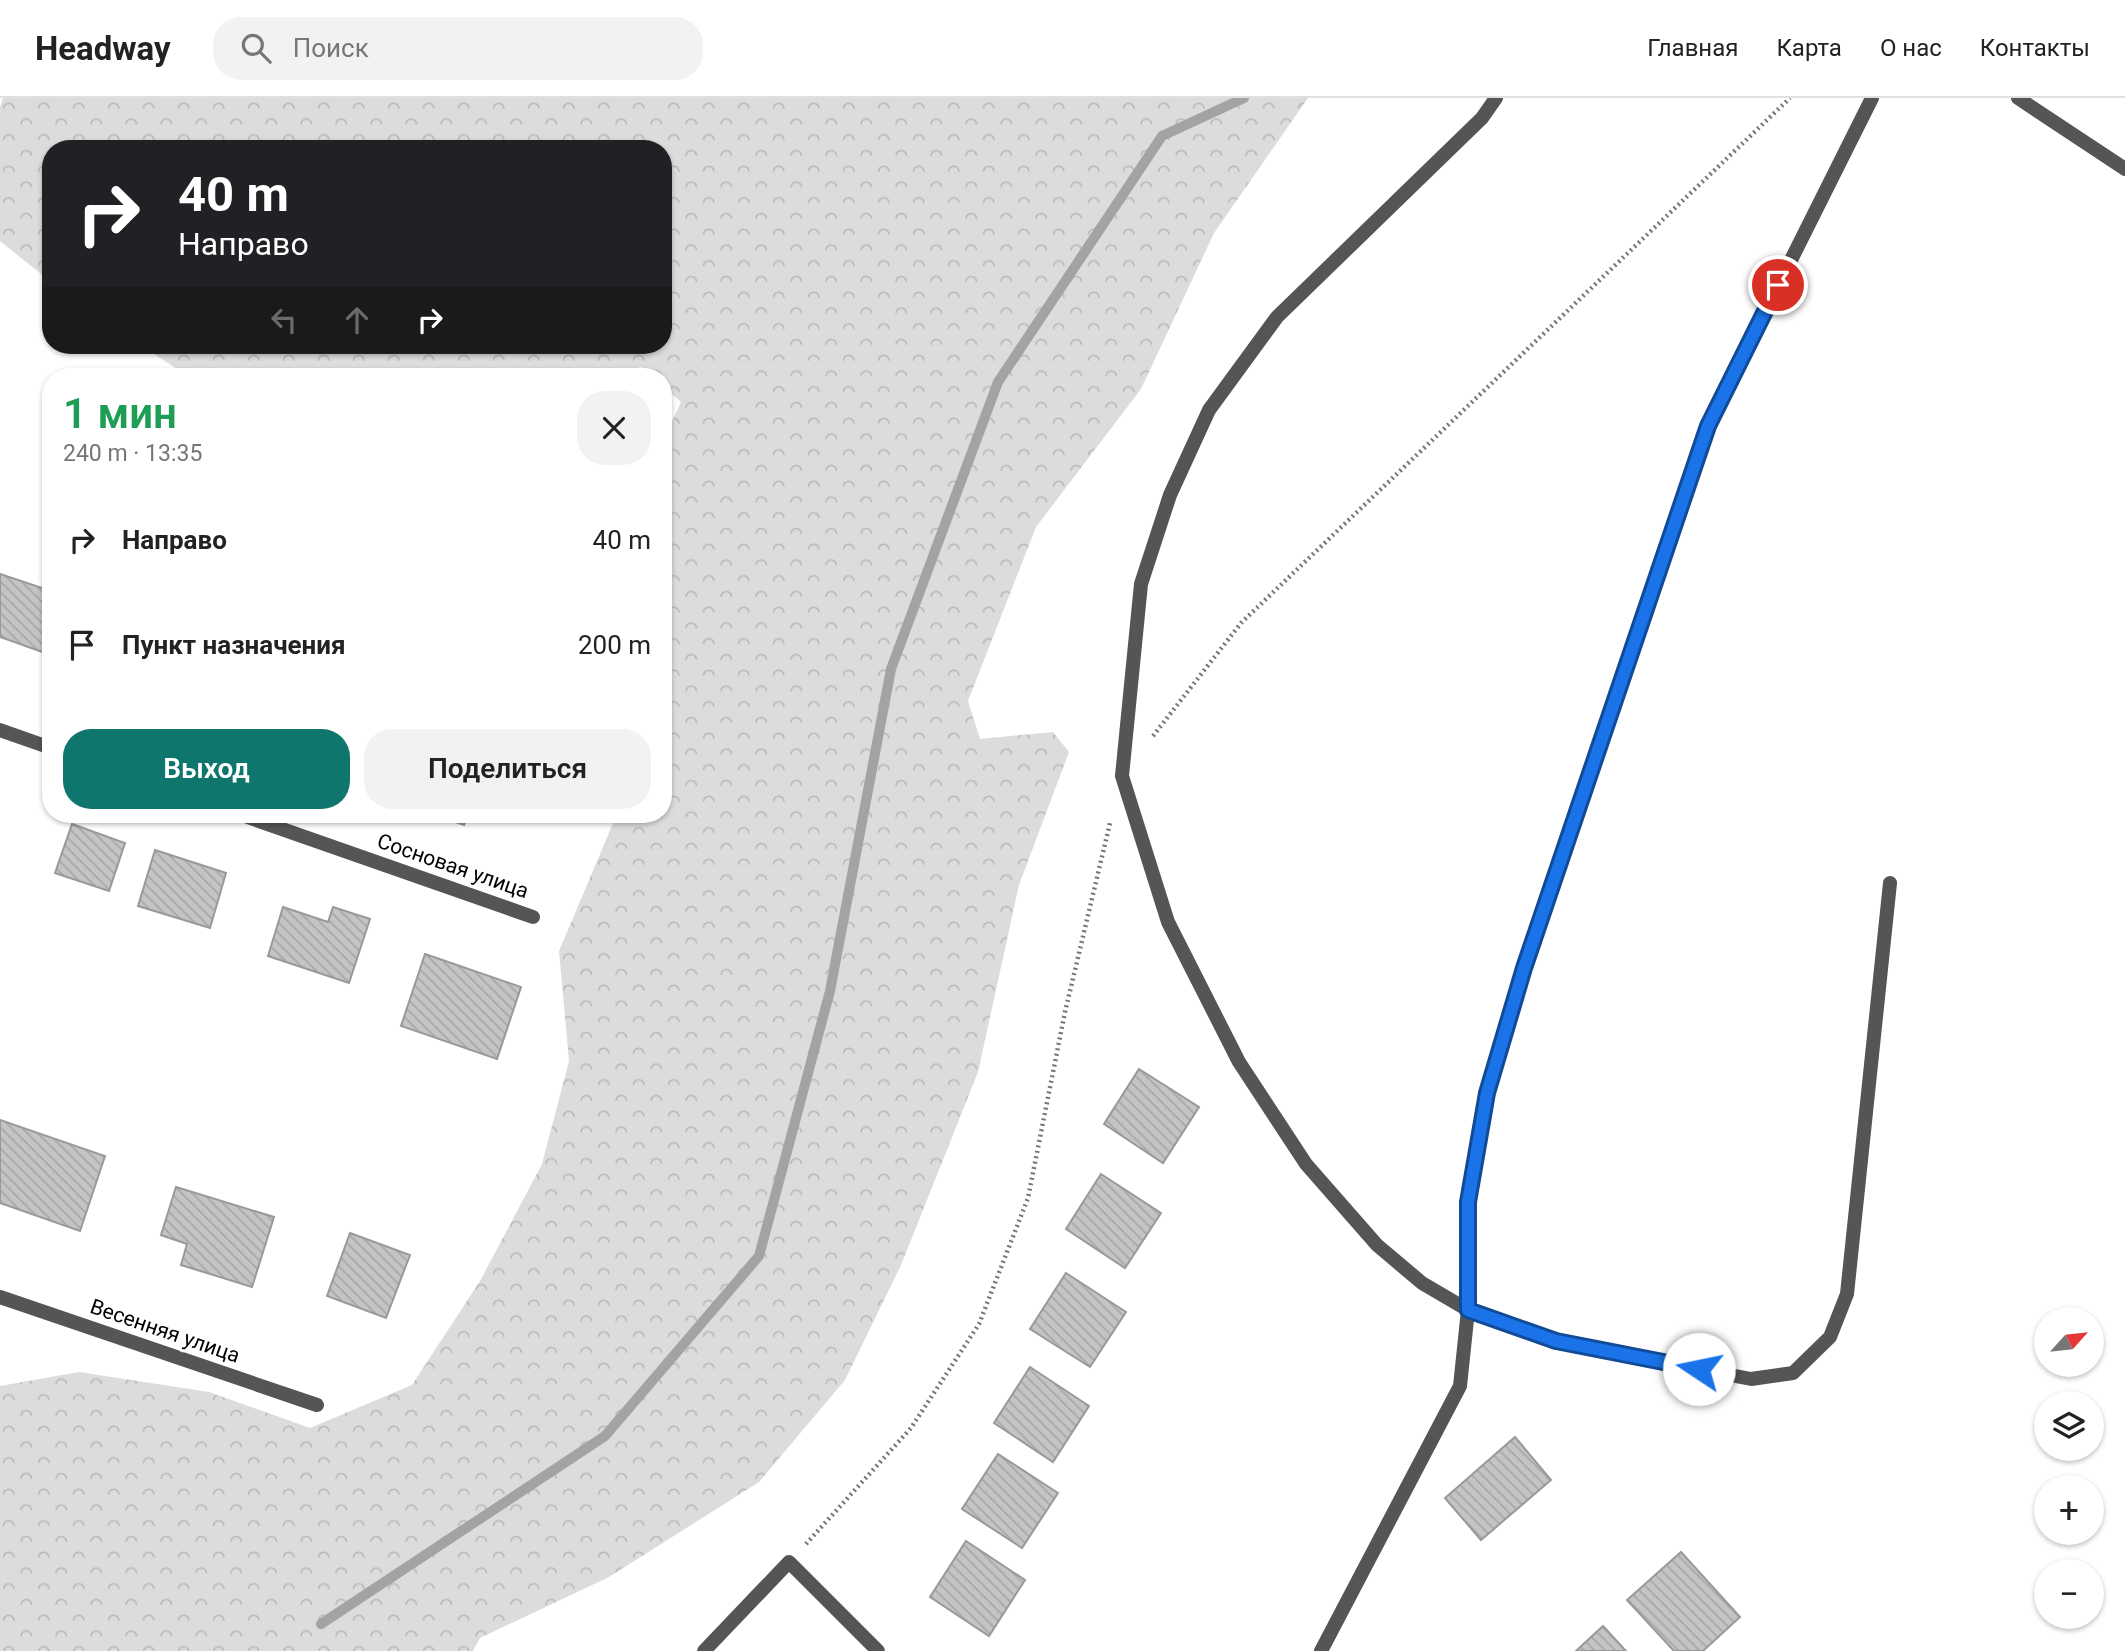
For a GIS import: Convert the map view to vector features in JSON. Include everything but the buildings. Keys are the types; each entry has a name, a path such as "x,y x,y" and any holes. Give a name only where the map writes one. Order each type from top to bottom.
{"street":[{"path":"1496,98 1482,118 1277,317 1209,410 1170,495 1140,584 1122,776 1168,922 1239,1062 1306,1164 1377,1245 1422,1283 1468,1310 1556,1341 1751,1379 1793,1373 1830,1337 1847,1294 1890,883"},
{"path":"1321,1651 1460,1386 1468,1310 1468,1202 1487,1093 1524,968 1708,426 1872,98"},
{"path":"2018,98 2125,169"},
{"path":"0,730 42,745"},
{"name":"Сосновая улица","path":"265,823 534,917"},
{"name":"Весенняя улица","path":"0,1297 317,1405"},
{"path":"704,1651 789,1562 878,1651"}],"path":[{"path":"789,1562 911,1428 979,1324 1028,1198 1065,1012 1122,776 1241,623 1790,98"}],"green space":[{"path":"3,98 1308,98 1214,233 1141,389 1036,527 968,701 980,739 1053,732 1069,752 1019,885 978,1072 901,1265 845,1380 759,1482 609,1577 480,1638 473,1651 0,1651 0,1386 79,1372 209,1392 310,1428 412,1385 480,1281 542,1164 569,1061 559,951 613,823 672,823 672,422 681,402 672,394 672,368 176,368 154,354 672,354 672,140 42,140 42,275 0,241 0,107"}],"waterway":[{"path":"321,1624 605,1436 759,1256 830,991 891,669 998,382 1162,136 1244,98"}],"route":[{"path":"1699,1369 1556,1341 1468,1310 1468,1202 1487,1093 1532,942 1708,426 1778,285"}]}
